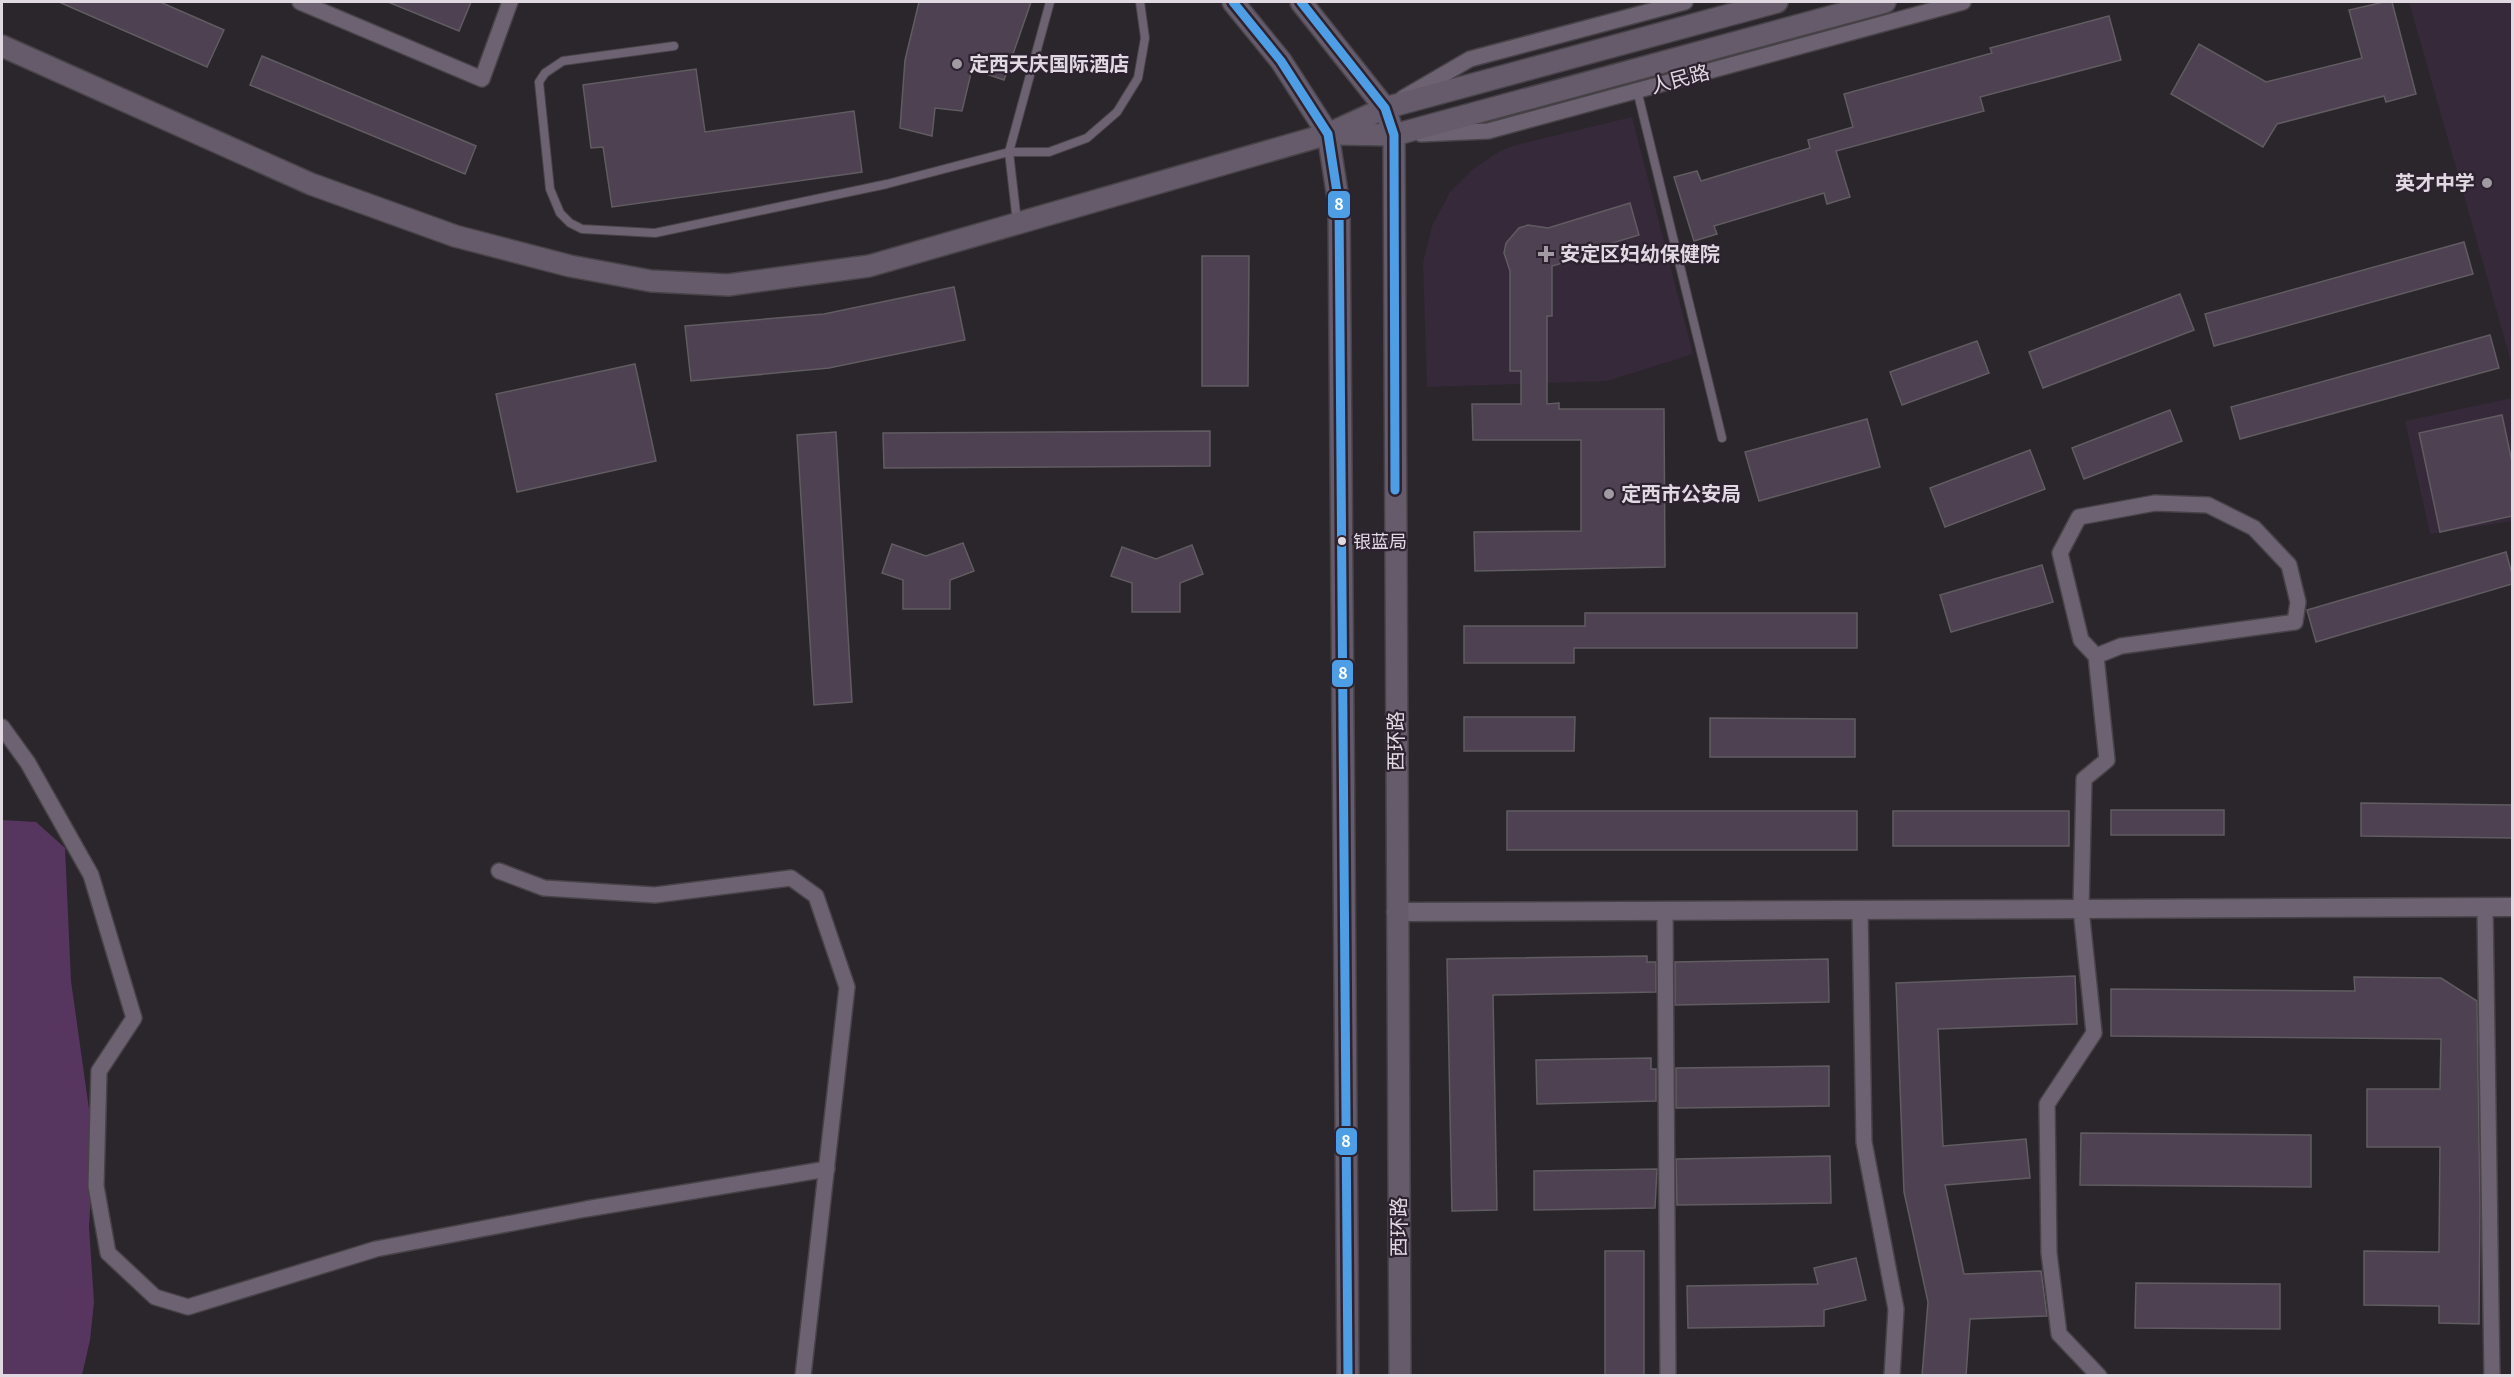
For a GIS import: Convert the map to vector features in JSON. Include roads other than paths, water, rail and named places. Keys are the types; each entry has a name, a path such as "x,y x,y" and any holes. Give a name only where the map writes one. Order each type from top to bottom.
{"main road":[{"path":"1233,2 1281,61 1328,134 1340,205 1348,1376"},
{"name":"西环路","path":"1301,2 1385,108 1394,135 1400,1376"},
{"path":"2,46 311,184 455,236 570,266 651,281 728,285 869,266 1328,134 1385,108 1777,2"},
{"name":"人民路","path":"1328,134 1394,135 1885,2"}],"street":[{"path":"300,2 482,79 510,2"},
{"path":"1385,108 1470,59 1685,2"},
{"name":"人民路","path":"1394,135 1488,131 1963,2"},
{"path":"2096,657 2121,646 2295,622 2298,602 2289,565 2254,528 2208,505 2155,503 2079,517 2060,553 2081,640 2096,657 2107,760 2084,779 2081,909 2094,1033 2047,1104 2049,1253 2059,1334 2099,1376"},
{"path":"2,727 28,763 91,875 134,1018 99,1071 96,1186 108,1253 155,1297 188,1307 376,1249 586,1209 827,1169"},
{"path":"500,871 544,888 655,895 791,878 816,897 847,987 803,1376"},
{"path":"2485,907 2492,1376"},
{"path":"1396,912 2512,907"},
{"path":"1860,910 1864,1143 1896,1309 1892,1376"},
{"path":"1665,911 1668,1376"}],"lane":[{"path":"1017,223 1009,152 1050,2"},
{"path":"674,46 563,61 545,73 539,82 550,189 553,202 570,223 582,229 655,233 887,184 1009,152 1049,152 1087,138 1117,112 1138,78 1145,38 1140,2"},
{"path":"1637,90 1722,438"}],"place":[{"name":"定西天庆国际酒店","path":"957,64"},
{"name":"英才中学","path":"2487,183"},
{"name":"安定区妇幼保健院","path":"1546,254"},
{"name":"定西市公安局","path":"1609,494"},
{"name":"银蓝局","path":"1342,541"}]}
